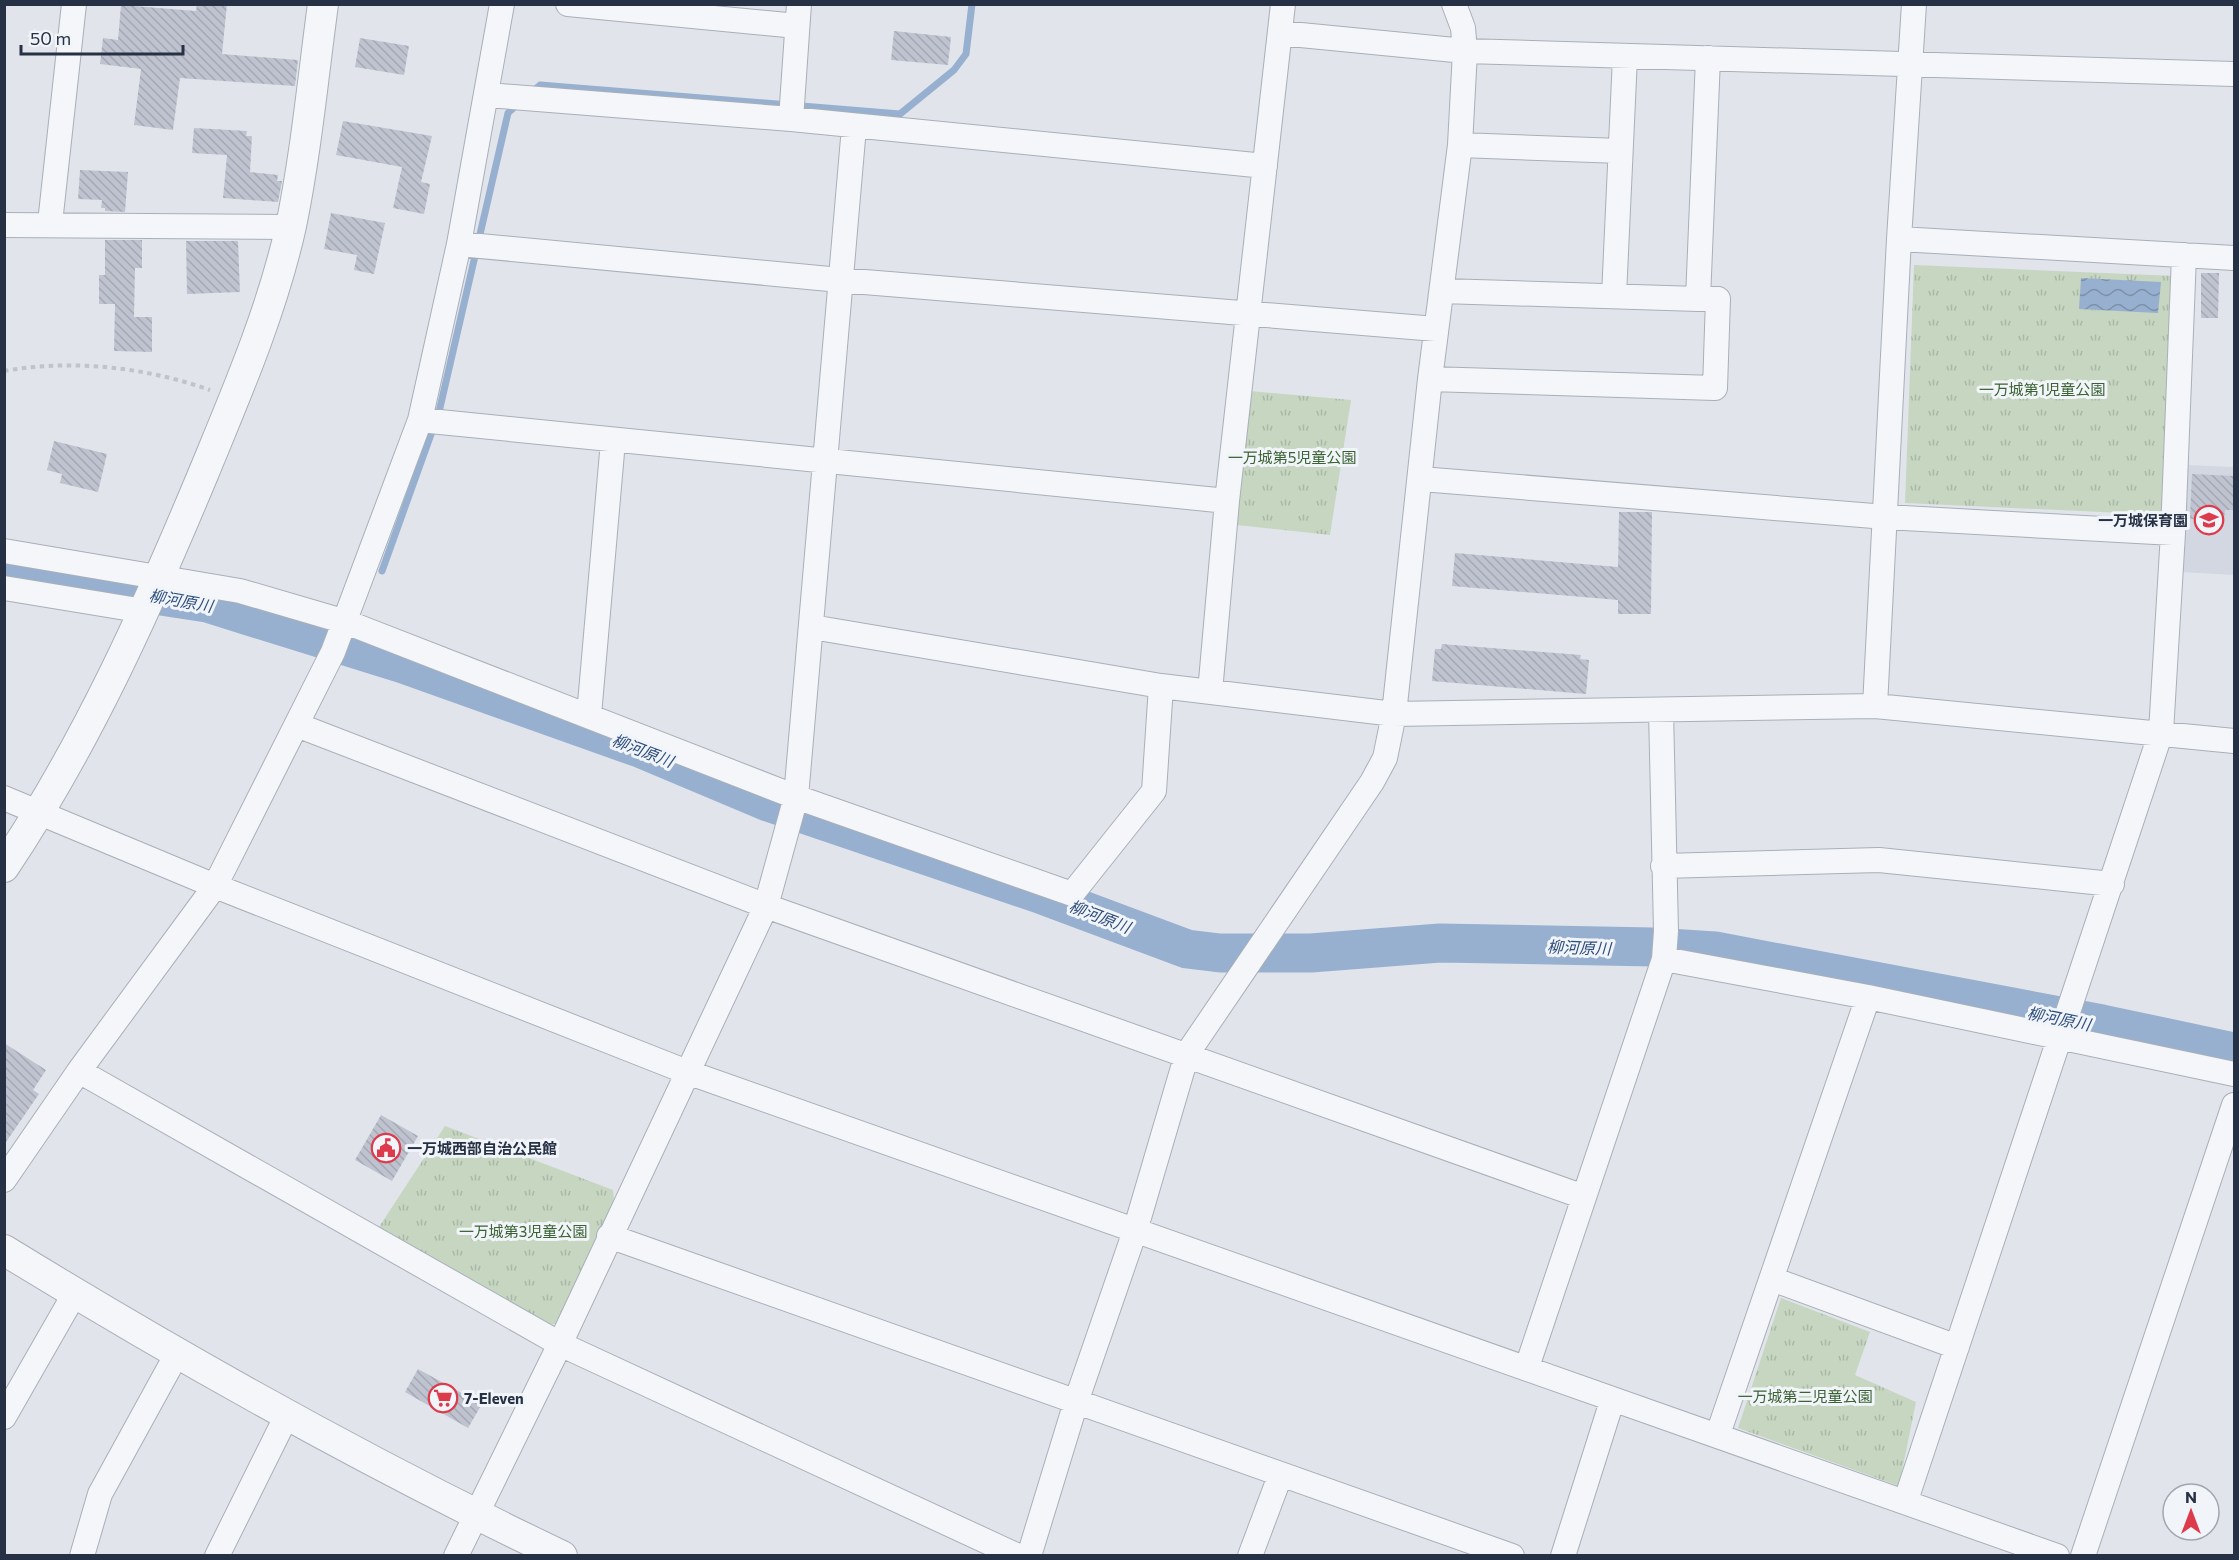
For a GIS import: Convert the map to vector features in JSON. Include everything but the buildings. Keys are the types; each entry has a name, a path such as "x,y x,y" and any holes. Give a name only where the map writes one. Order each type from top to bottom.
{"street":[{"path":"50,223 74,4"},
{"path":"4,867 41,812 92,721 161,575 234,399 266,314 291,227 323,4"},
{"path":"4,1180 79,1071 215,886 297,725 346,622 420,420 459,244 488,95 502,4"},
{"path":"568,4 798,15 791,119"},
{"path":"1210,692 1227,501 1284,4"},
{"path":"1029,1556 1076,1402 1135,1231 1187,1054 1372,782 1385,758 1394,714 1430,379 1460,145 1465,51 1463,28 1454,4"},
{"path":"1875,706 1899,239 1914,4"},
{"path":"1280,33 1465,51 2235,74"},
{"path":"1614,296 1625,57"},
{"path":"1698,298 1708,58"},
{"path":"488,95 791,119 1265,166"},
{"path":"456,1556 560,1344 766,906 793,807 812,627 854,127"},
{"path":"1460,145 1620,151"},
{"path":"4,225 50,223 291,227"},
{"path":"1899,239 2235,258"},
{"path":"459,244 840,280 1436,329"},
{"path":"1906,1500 2161,732 2173,532 2184,255"},
{"path":"1430,379 1715,388 1718,299 1442,291"},
{"path":"420,420 1227,501"},
{"path":"589,716 613,441"},
{"path":"1421,479 1886,517 2173,532"},
{"path":"4,551 161,575 240,591 346,622 589,716 793,807 1072,894 1154,791 1161,686"},
{"path":"4,588 144,610"},
{"path":"812,627 1161,686 1394,714 1875,706 2235,741"},
{"path":"1527,1367 1664,959 1666,932 1661,710"},
{"path":"297,725 766,906 1584,1197"},
{"path":"4,798 215,886 687,1072 1527,1367 1612,1401 1719,1434 1906,1500 2057,1556"},
{"path":"1663,866 1879,860 2112,884"},
{"path":"1664,959 1868,996 2235,1074"},
{"path":"1719,1434 1868,996"},
{"path":"79,1071 560,1344 1018,1556"},
{"path":"2083,1556 2235,1105"},
{"path":"609,1236 1280,1476 1512,1556"},
{"path":"4,1250 286,1414 476,1514 562,1556"},
{"path":"1772,1279 1957,1347"},
{"path":"4,1417 75,1293"},
{"path":"82,1556 100,1494 178,1352"},
{"path":"1563,1556 1612,1401"},
{"path":"217,1556 286,1414"},
{"path":"1250,1556 1280,1476"}],"path":[{"path":"4,371 30,366 128,368 176,378 234,399"}],"shaded area":[{"name":"一万城保育園","path":"2186,465 2234,467 2234,575 2181,572"}],"green space":[{"name":"一万城第1児童公園","path":"1914,265 2176,276 2165,515 1905,503"},
{"name":"一万城第5児童公園","path":"1250,391 1351,400 1330,535 1236,525"},
{"name":"一万城第3児童公園","path":"445,1126 613,1190 614,1201 558,1323 548,1326 379,1227"},
{"name":"一万城第二児童公園","path":"1781,1298 1870,1332 1855,1375 1916,1402 1899,1486 1738,1428"}],"water":[{"path":"2081,278 2161,282 2158,313 2079,309"}],"waterway":[{"path":"531,93 540,85 900,114 954,70 966,54 972,4"},
{"path":"382,571 439,412 508,113 518,104"},
{"name":"柳河原川","path":"4,572 207,603 403,664 642,749 768,802 1037,893 1187,949 1220,953 1311,953 1440,943 1653,947 1715,951 2102,1024 2234,1052"}],"place":[{"name":"一万城保育園","path":"2209,520"},
{"name":"一万城西部自治公民館","path":"386,1148"},
{"name":"7-Eleven","path":"443,1398"}]}
